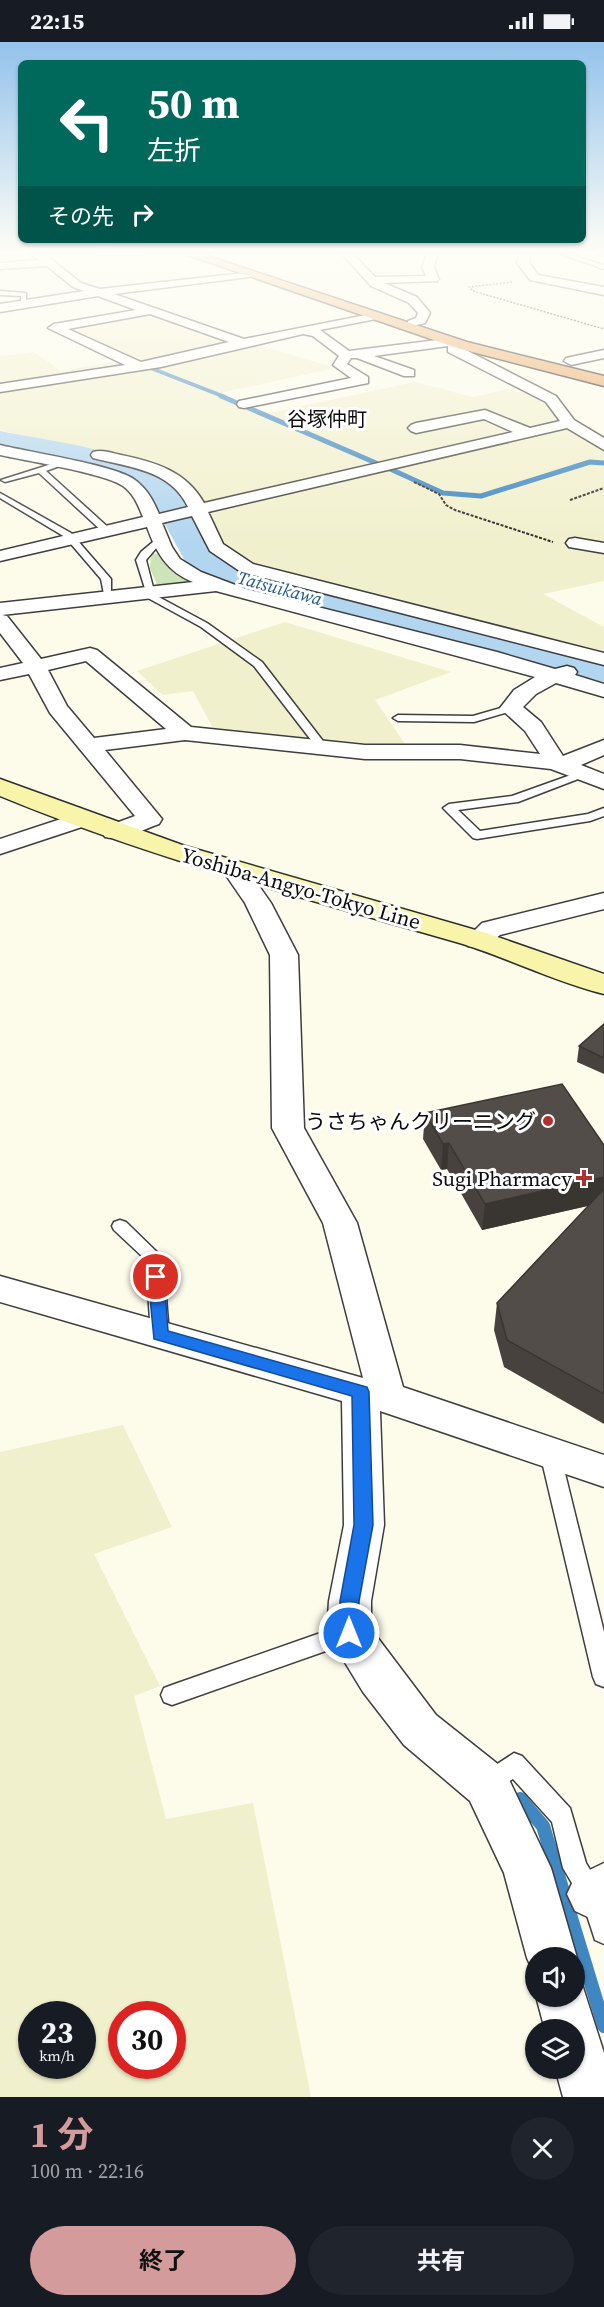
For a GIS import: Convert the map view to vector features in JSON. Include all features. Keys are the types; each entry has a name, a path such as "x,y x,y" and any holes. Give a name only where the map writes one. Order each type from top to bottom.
{"highway":[{"path":"480,350 604,381"},
{"path":"502,350 604,375"}],"main road":[{"name":"Yoshiba-Angyo-Tokyo Line","path":"0,787 114,832 236,871 478,940 604,985"}],"street":[{"path":"103,350 139,366"},
{"path":"0,388 139,366 213,350"},
{"path":"345,350 409,373"},
{"path":"244,404 363,380 340,365 352,354 395,350"},
{"path":"455,350 551,399 569,423 604,445"},
{"path":"571,361 604,354"},
{"path":"459,448 435,437 414,432 485,414 527,432"},
{"path":"0,556 569,423"},
{"path":"33,439 150,467 180,482 216,546 229,559 267,575 601,661"},
{"path":"0,450 103,473 128,482 144,498 155,519 159,539 174,563 194,576 218,585 562,674 604,691"},
{"path":"575,543 604,549"},
{"path":"0,609 218,585"},
{"path":"0,620 35,665 58,708 150,819 114,832"},
{"path":"0,674 90,654 185,733"},
{"path":"558,764 533,727 510,708 518,695 562,674 601,661"},
{"path":"89,745 185,733 365,752 460,752 558,764 604,782"},
{"path":"558,764 604,747"},
{"path":"0,847 79,820"},
{"path":"236,871 258,903 284,955 288,1128 339,1222 374,1394 364,1525 350,1601 349,1633 379,1678 420,1730 487,1785 527,1868 549,1947"},
{"path":"478,940 491,929 604,901"},
{"path":"0,1289 374,1394 550,1451 604,1471"},
{"path":"585,2079 590,2097"}],"lane":[{"path":"5,480 61,464"},
{"path":"40,470 107,531"},
{"path":"1,495 72,539 106,579 108,597"},
{"path":"159,539 141,560 149,593 160,603 204,625 258,664 322,747"},
{"path":"398,718 474,719 510,708"},
{"path":"582,774 514,799 449,808 477,835 590,818 604,812"},
{"path":"120,1226 154,1258 160,1335"},
{"path":"550,1451 604,1677"},
{"path":"172,1695 349,1633"},
{"path":"487,1785 514,1764 562,1816 575,1869 600,1905"}],"path":[{"path":"380,467 427,487 439,494 446,505 475,518 531,537 575,543"},
{"path":"570,500 604,488"}],"green space":[{"path":"108,350 274,350 336,368 220,393 264,414 415,382 473,397 508,389 549,399 560,424 599,448 604,454 604,581 543,594 604,627 604,652 594,652 262,568 227,548 197,498 147,464 0,430 0,356 34,352 61,371 130,359"},
{"path":"151,553 158,554 178,573 197,584 158,587 150,568"},
{"path":"285,622 451,672 375,700 407,747 214,730 193,691 163,695 137,671"},
{"path":"123,1425 172,1527 94,1554 160,1686 134,1696 166,1819 253,1803 311,2097 0,2097 0,1452"}],"building":[{"path":"604,1024 604,1058 579,1046"},
{"path":"562,1084 604,1145 604,1177 485,1204 449,1143 443,1144 425,1113"},
{"path":"604,1189 604,1394 507,1340 497,1303"}],"waterway":[{"path":"148,367 225,397"},
{"path":"221,396 376,463"},
{"name":"Tatsuikawa","path":"0,440 108,464 147,478 164,494 197,554 213,568 223,573 355,611 560,661 604,676"},
{"path":"388,468 443,493 481,496 590,462 604,463"},
{"path":"520,1799 543,1826 604,2026"}],"place":[{"name":"うさちゃんクリーニング","path":"548,1121"},
{"name":"Sugi Pharmacy","path":"584,1178"}],"district":[{"name":"谷塚仲町","path":"327,419"}],"route":[{"path":"156,1277 160,1335 361,1392 364,1525 350,1601 349,1633"}]}
